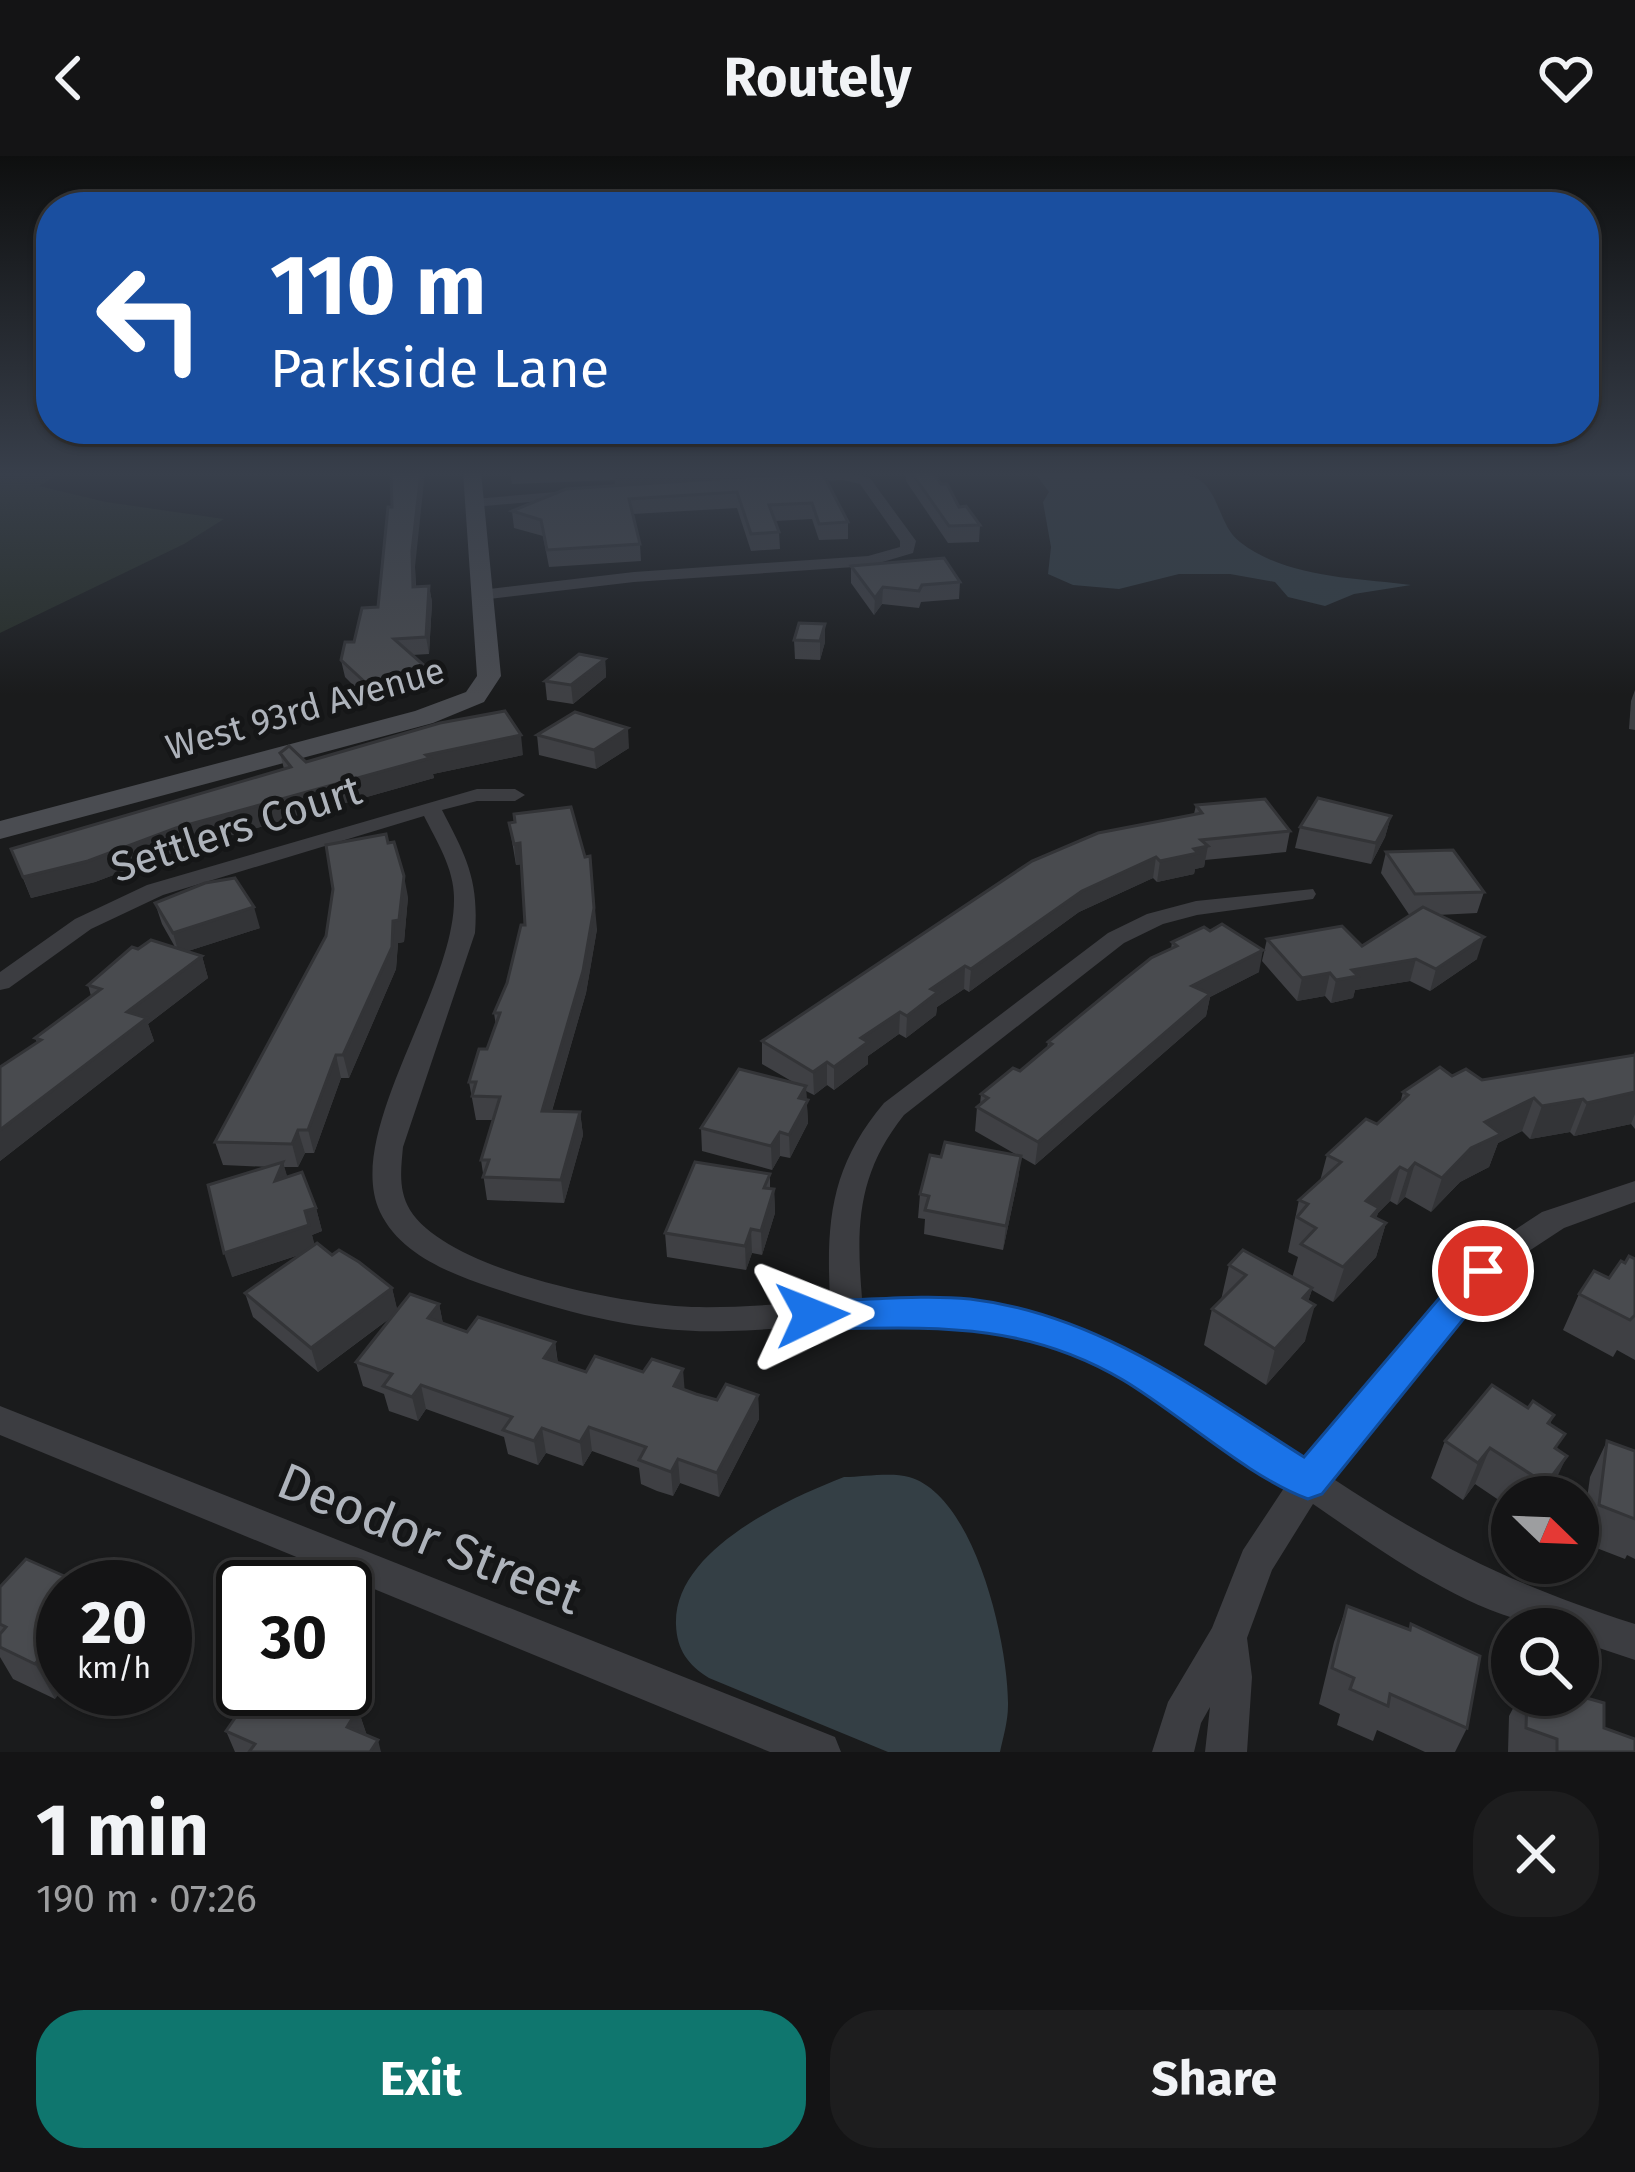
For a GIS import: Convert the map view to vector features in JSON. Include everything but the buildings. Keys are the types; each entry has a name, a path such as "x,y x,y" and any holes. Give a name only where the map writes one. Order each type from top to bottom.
{"street":[{"name":"West 93rd Avenue","path":"0,830 464,703 482,691 489,676 478,546"},
{"path":"482,595 634,577 890,558 910,546"},
{"name":"Settlers Court","path":"0,983 83,924 125,902 430,806 477,795 515,795"},
{"path":"430,806 460,867 466,904 462,948 395,1123 385,1166 390,1205 412,1233 444,1259 612,1310 690,1319 970,1313 1058,1334 1134,1368 1448,1570 1553,1616 1635,1642"},
{"path":"847,1314 841,1225 851,1177 872,1136 894,1109 1116,938 1155,919 1196,908 1305,894"},
{"path":"1173,1752 1196,1686 1228,1638 1256,1562 1308,1481 1498,1256 1553,1220 1635,1191"},
{"name":"Deodor Street","path":"0,1420 820,1752"},
{"path":"1226,1752 1232,1677 1228,1638"}],"shaded area":[{"path":"0,546 179,546 0,633"},
{"path":"1247,546 1300,570 1411,585 1354,594 1325,606 1288,597 1275,582 1230,574 1179,574 1119,589 1073,585 1048,574 1051,547"},
{"path":"844,1477 909,1477 933,1490 953,1512 984,1576 1002,1648 1008,1706 1000,1752 888,1752 709,1678 685,1656 676,1625 680,1598 712,1552 764,1514"}],"route":[{"path":"812,1315 970,1313 1058,1334 1134,1368 1308,1481 1483,1271"}]}
